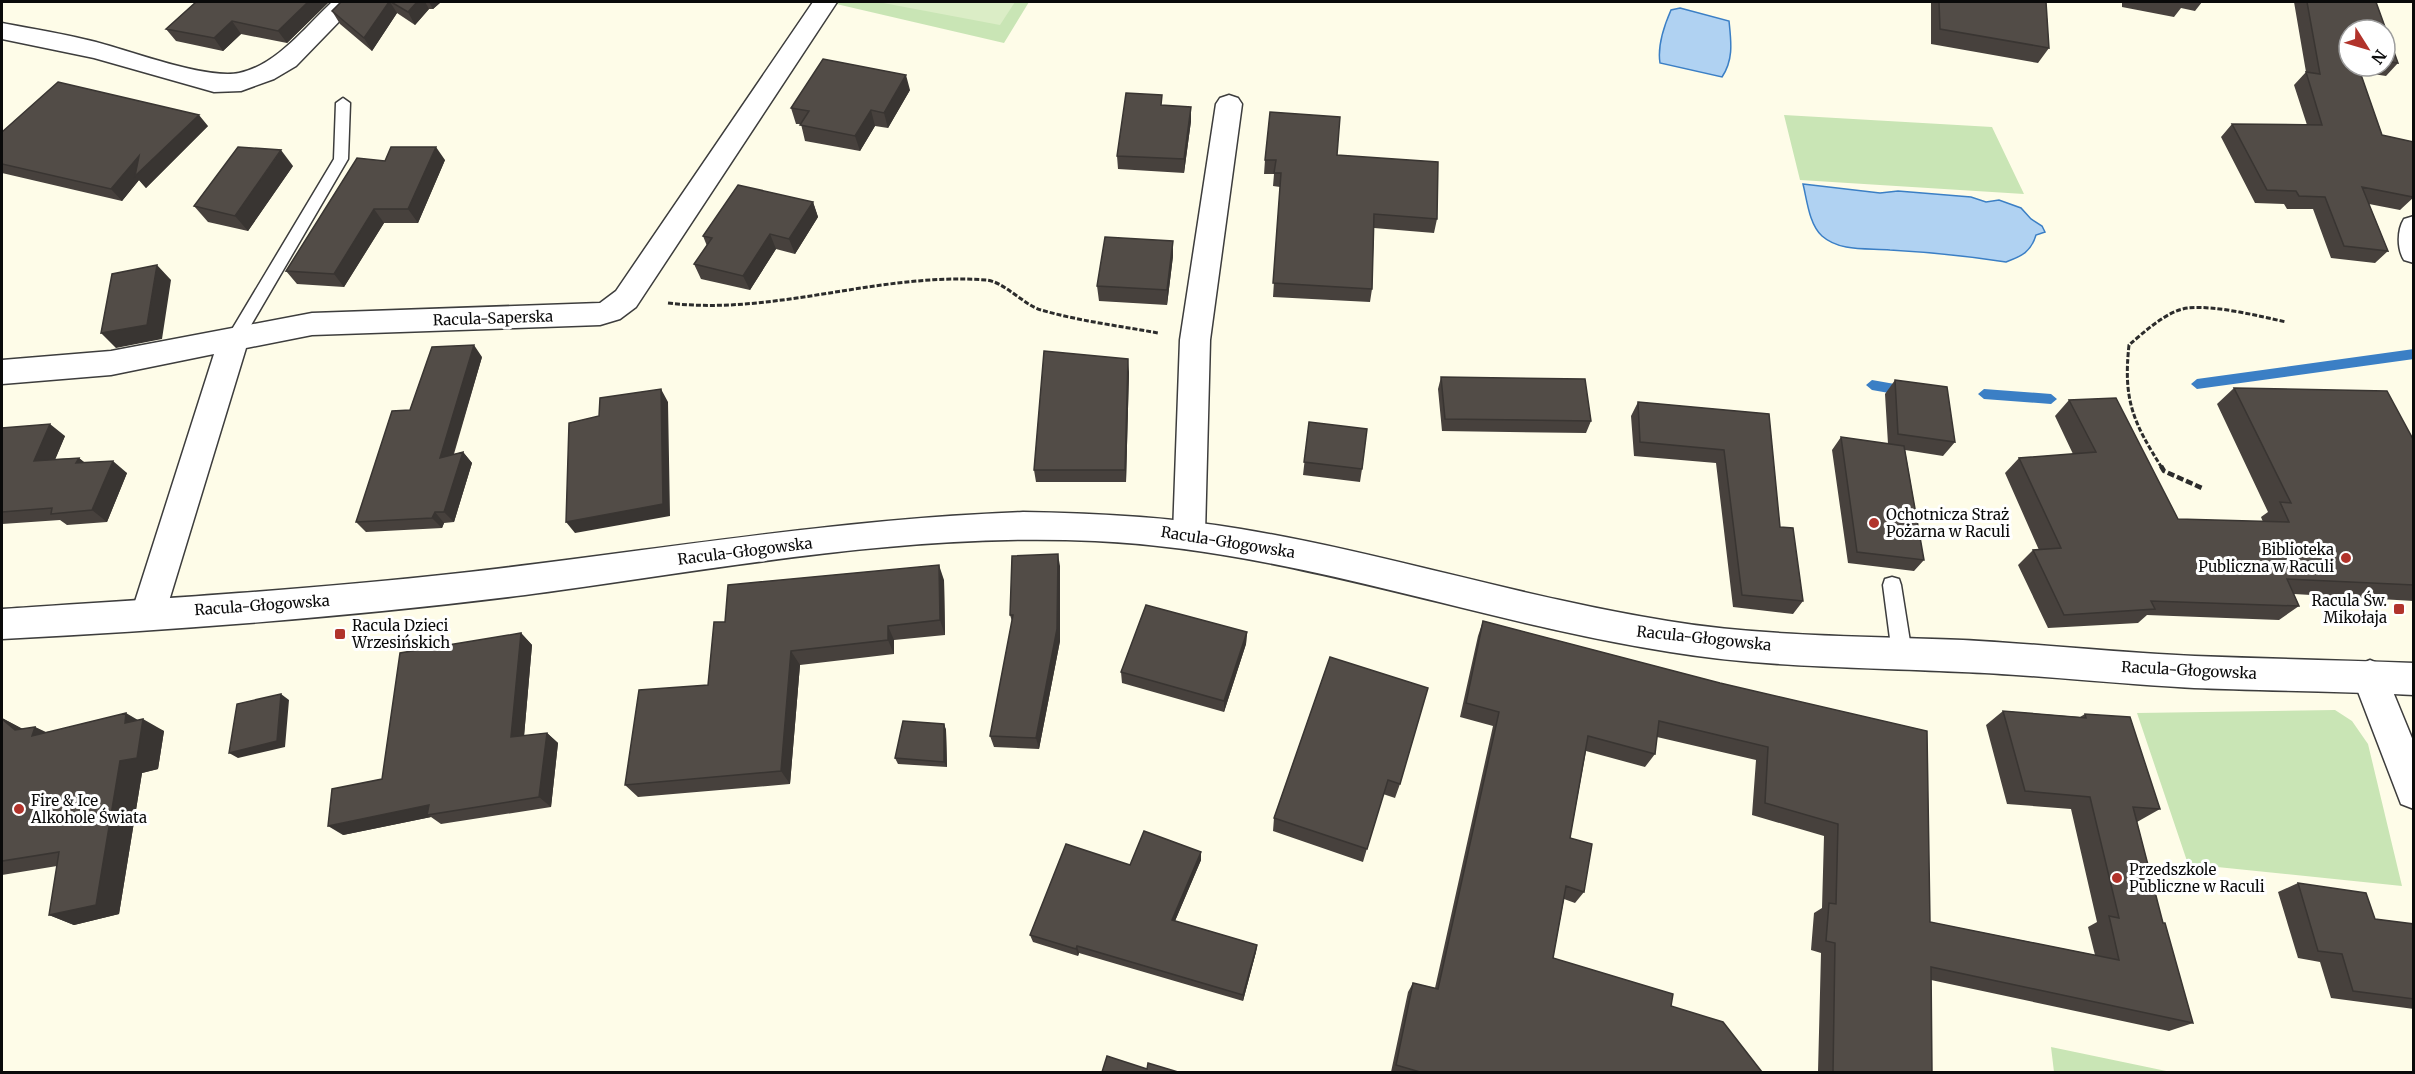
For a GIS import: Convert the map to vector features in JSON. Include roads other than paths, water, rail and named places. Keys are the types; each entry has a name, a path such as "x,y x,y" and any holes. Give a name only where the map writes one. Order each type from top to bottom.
{"street":[{"path":"2,31 95,50 214,83 241,82 265,73 287,60 346,2"},
{"name":"Racula-Saperska","path":"2,372 111,363 312,324 600,314 610,311 626,299 825,2"},
{"path":"1189,534 1195,340 1229,104"},
{"path":"2414,226 2414,253"},
{"path":"148,614 234,340"},
{"name":"Racula-Głogowska","path":"2,624 344,599 522,581 683,558 896,533 1001,526 1098,527 1189,534 1295,552 1591,624 1689,639 2186,671 2414,679"},
{"path":"2370,676 2414,792"}],"lane":[{"path":"234,340 341,159 343,103"},
{"path":"1892,585 1902,654"}],"water":[{"path":"1680,8 1729,21 1730,57 1722,77 1660,63 1660,43 1666,22 1671,10"},
{"path":"1803,184 1880,193 1898,191 1971,197 1986,202 1999,200 2021,208 2031,219 2042,226 2045,232 2036,235 2025,253 2006,262 1933,253 1846,247 1829,241 1818,231 1809,212"}],"waterway":[{"path":"2197,384 2414,354"},
{"path":"1872,385 1906,391"},
{"path":"1984,394 2051,399"}],"place":[{"name":"Ochotnicza Straż Pożarna w Raculi","path":"1874,523"},
{"name":"Biblioteka Publiczna w Raculi","path":"2346,558"},
{"name":"Racula Św. Mikołaja","path":"2399,609"},
{"name":"Racula Dzieci Wrzesińskich","path":"340,634"},
{"name":"Fire & Ice Alkohole Świata","path":"19,809"},
{"name":"Przedszkole Publiczne w Raculi","path":"2117,878"}]}
